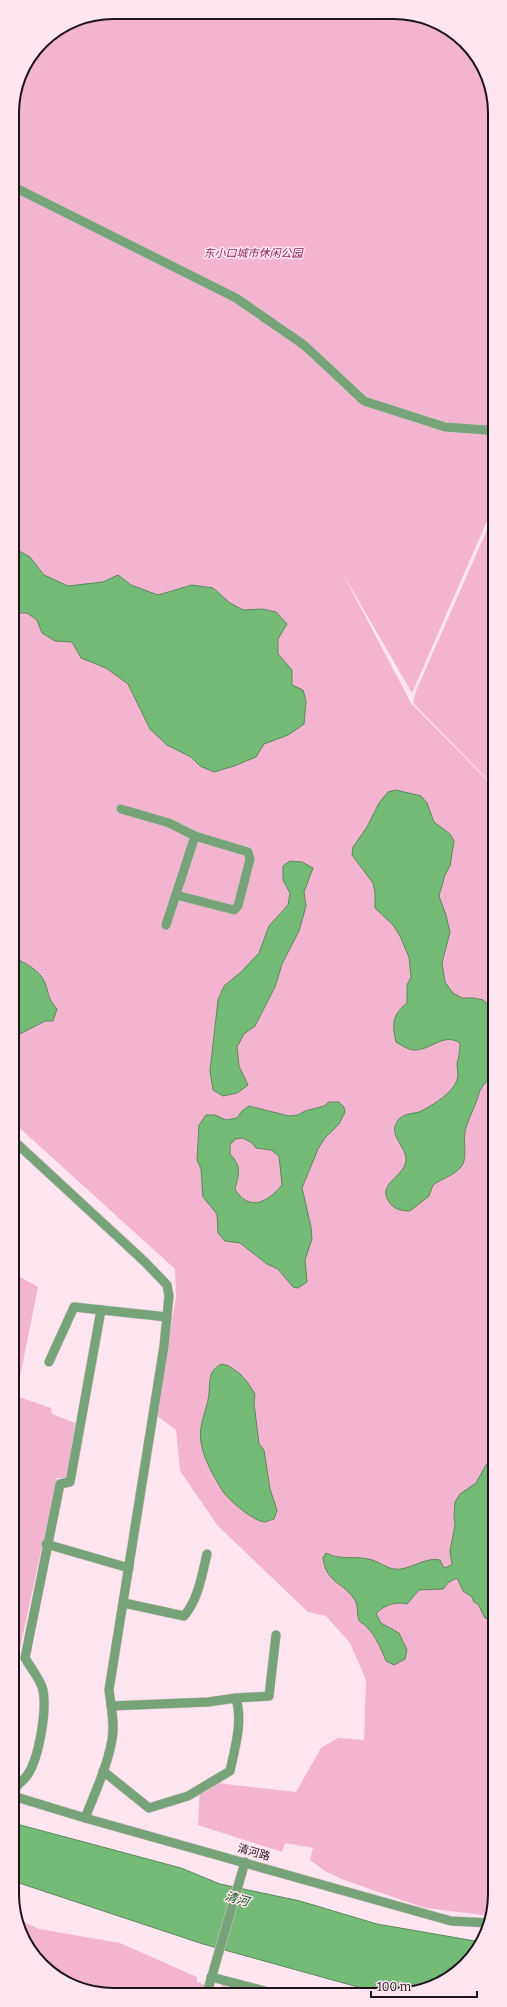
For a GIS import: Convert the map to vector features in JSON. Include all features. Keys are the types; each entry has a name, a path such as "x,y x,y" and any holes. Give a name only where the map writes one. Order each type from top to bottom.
{"street":[{"path":"19,190 236,298 304,345 364,401 445,427 488,431"},
{"path":"121,809 169,823 195,836 248,852 250,858 238,906 234,910 176,895"},
{"path":"166,926 195,836"},
{"path":"19,1146 145,1262 167,1285 169,1296 124,1603 109,1690 113,1720 112,1739 85,1818"},
{"path":"49,1362 74,1307 167,1317"},
{"path":"19,1782 28,1775 39,1746 43,1715 43,1689 25,1658 46,1544 60,1484 70,1482 101,1310"},
{"path":"46,1544 129,1568"},
{"path":"124,1603 184,1616 190,1608 196,1594 207,1554"},
{"path":"111,1706 208,1702 236,1698 269,1696 276,1635"},
{"path":"102,1771 149,1808 188,1796 230,1771 236,1743 238,1718 236,1698"},
{"name":"清河路","path":"19,1798 85,1818 451,1921 483,1923"},
{"path":"208,1988 245,1862"},
{"path":"211,1977 253,1988"}],"green space":[{"name":"东小口城市休闲公园","path":"107,19 400,19 412,21 436,29 461,46 478,71 483,83 487,101 488,519 412,693 342,572 411,703 488,781 488,1900 485,1915 425,1908 344,1880 325,1871 310,1860 313,1848 285,1843 282,1852 198,1825 200,1787 208,1782 296,1792 321,1748 338,1738 364,1740 366,1680 350,1643 326,1616 308,1612 218,1526 180,1471 176,1430 156,1415 176,1297 175,1269 19,1127 19,107 22,89 26,77 38,56 51,42 71,29 95,21"},
{"path":"488,528 488,780 413,703 416,691"},
{"path":"19,1276 38,1287 19,1381"},
{"path":"19,1397 51,1408 52,1414 75,1423 67,1478 57,1478 19,1652"},
{"path":"23,1920 39,1929 120,1943 197,1977 197,1982 214,1988 107,1988 77,1981 56,1969 46,1961 32,1941"},
{"path":"222,1985 233,1988 220,1988"}],"water":[{"path":"19,551 30,557 44,575 68,586 103,582 118,575 131,585 158,595 192,585 213,588 230,603 243,610 262,609 276,612 287,624 278,639 278,654 292,670 292,685 303,690 306,701 304,724 288,735 264,744 256,757 214,772 200,766 191,757 167,745 150,729 128,684 106,668 81,658 72,642 55,641 42,633 37,620 27,613 19,613"},
{"path":"396,790 421,796 427,803 434,822 450,834 454,841 450,866 445,875 439,896 450,932 442,963 445,982 453,993 462,998 483,1000 488,1004 488,1080 481,1089 467,1123 463,1164 455,1173 433,1185 429,1196 410,1211 395,1208 389,1202 386,1195 386,1189 402,1170 405,1165 406,1158 396,1137 396,1124 403,1116 425,1109 449,1092 455,1084 458,1076 457,1064 460,1043 454,1040 448,1040 419,1050 413,1050 396,1042 394,1020 398,1012 407,1003 407,985 411,977 409,957 400,936 393,925 375,908 373,883 352,855 353,847 367,827 379,803 388,792"},
{"path":"290,861 302,862 313,868 304,892 306,906 299,931 282,964 275,987 255,1026 244,1034 237,1047 239,1066 248,1085 237,1093 223,1096 213,1090 210,1071 218,1000 224,986 241,972 259,953 269,926 288,905 290,893 283,880 283,866"},
{"path":"19,960 32,967 40,974 45,983 50,999 57,1009 53,1021 45,1021 19,1034"},
{"path":"329,1102 339,1102 344,1107 345,1112 339,1124 324,1139 318,1149 302,1188 311,1227 312,1239 305,1260 307,1282 298,1288 293,1287 278,1269 267,1264 240,1243 225,1241 218,1233 217,1214 203,1197 201,1169 197,1160 199,1125 206,1115 215,1115 226,1120 237,1118 242,1111 249,1106 289,1116 298,1115 305,1111 324,1106","holes":["243,1138 252,1143 256,1148 271,1150 279,1156 282,1185 264,1200 252,1203 246,1201 235,1189 238,1179 238,1167 230,1154 230,1145 235,1139"]},
{"path":"222,1364 229,1366 240,1374 255,1394 254,1403 259,1444 264,1450 270,1489 277,1510 274,1519 265,1522 260,1521 248,1514 225,1494 209,1467 202,1448 200,1436 208,1400 210,1380 214,1369"},
{"path":"488,1464 488,1619 485,1618 478,1604 474,1602 472,1597 463,1591 457,1578 449,1582 443,1589 419,1590 407,1604 390,1604 382,1608 376,1614 381,1623 399,1633 407,1650 405,1659 394,1665 386,1661 379,1644 372,1633 359,1621 356,1602 352,1595 328,1573 323,1558 326,1553 337,1557 361,1558 376,1561 393,1569 406,1568 435,1559 440,1560 444,1568 452,1565 450,1551 455,1525 455,1502 460,1494 476,1483"},
{"name":"清河","path":"19,1825 181,1868 220,1884 300,1901 377,1924 475,1941 461,1961 436,1978 418,1985 394,1988 361,1988 203,1944 19,1883"}]}
